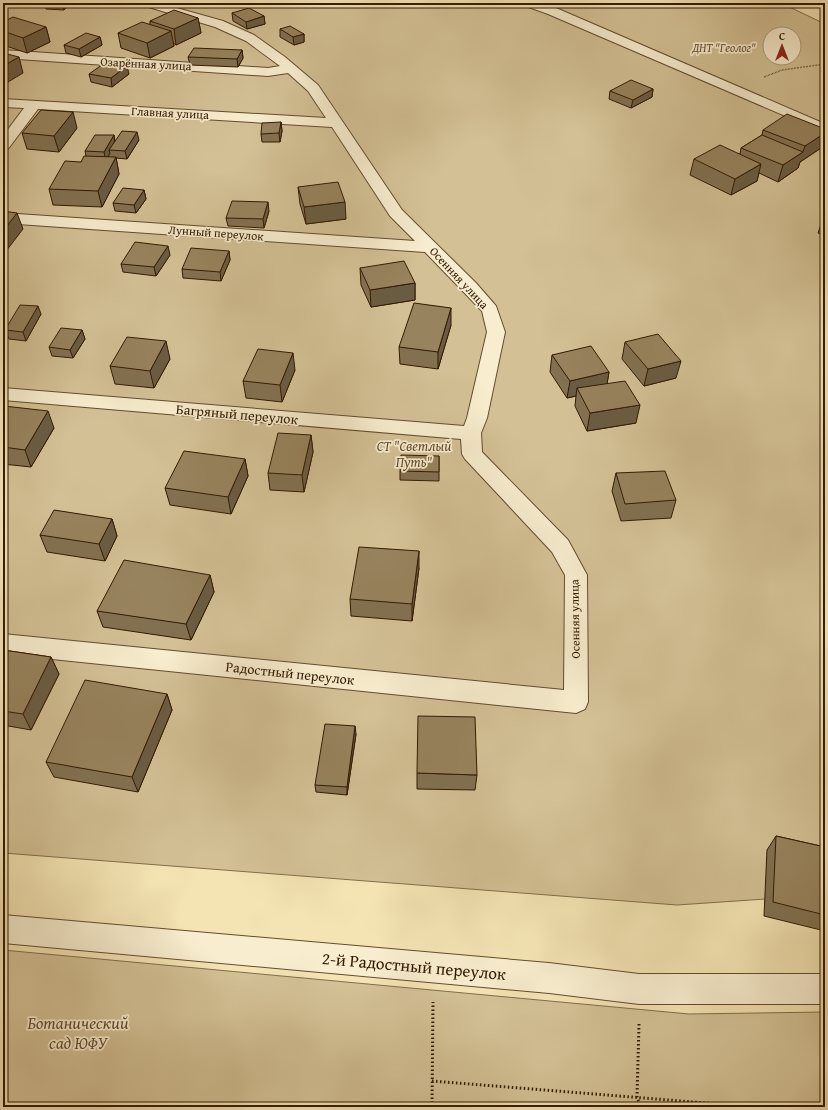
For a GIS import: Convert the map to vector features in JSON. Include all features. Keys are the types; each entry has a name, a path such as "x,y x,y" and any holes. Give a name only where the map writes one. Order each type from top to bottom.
{"street":[{"name":"Осенняя улица","path":"146,3 219,24 250,38 313,88 396,213 470,287 490,310 496,332 477,418 471,433 472,454 560,546 576,575 576,702"},
{"path":"528,3 552,11 825,129"},
{"name":"Озарённая улица","path":"3,54 87,61 268,72 289,69"},
{"name":"Главная улица","path":"3,103 337,123"},
{"path":"3,146 34,105"},
{"name":"Лунный переулок","path":"3,218 430,247"},
{"name":"Багряный переулок","path":"3,394 471,433"},
{"name":"Радостный переулок","path":"3,644 576,702"},
{"name":"2-й Радостный переулок","path":"3,929 433,968 639,989 825,989"}],"path":[{"path":"731,89 782,70 825,64"},
{"path":"432,1107 433,968"},
{"path":"639,989 637,1097 641,1107"},
{"path":"432,1081 756,1107"}],"green space":[{"name":"СТ \"Светлый Путь\"","path":"3,3 781,3 825,24 825,895 677,905 3,853"},
{"name":"Ботанический сад ЮФУ","path":"3,950 689,1014 825,1012 825,1107 3,1107"}],"building":[{"path":"249,8 264,16 246,22 232,13"},
{"path":"174,10 198,18 174,29 150,21"},
{"path":"13,17 46,27 23,38 3,31 3,22"},
{"path":"142,22 171,31 147,43 118,33"},
{"path":"290,26 304,34 293,37 280,29"},
{"path":"86,33 100,37 79,49 64,45"},
{"path":"194,48 242,50 237,59 188,57"},
{"path":"3,53 19,57 3,66"},
{"path":"106,62 127,66 111,78 89,74"},
{"path":"631,80 653,89 633,100 610,91"},
{"path":"41,110 73,112 54,136 22,133"},
{"path":"787,114 825,129 825,133 805,146 763,130"},
{"path":"281,122 279,133 261,134 262,123"},
{"path":"122,131 137,132 125,151 109,150"},
{"path":"95,135 114,135 104,152 85,151"},
{"path":"762,135 803,152 783,165 741,148"},
{"path":"720,145 761,164 735,179 694,159"},
{"path":"84,156 116,157 98,191 49,189 65,161 81,162"},
{"path":"338,182 345,202 304,207 298,187"},
{"path":"123,188 144,190 134,205 113,203"},
{"path":"232,201 268,202 263,219 226,218"},
{"path":"3,211 17,213 3,231"},
{"path":"135,242 168,246 154,267 121,264"},
{"path":"191,248 229,251 220,272 182,269"},
{"path":"404,261 415,283 370,290 360,268"},
{"path":"414,303 451,308 438,352 399,347"},
{"path":"20,305 38,306 23,332 5,330"},
{"path":"61,328 82,330 70,350 49,347"},
{"path":"658,334 681,361 648,369 625,342"},
{"path":"127,337 166,341 150,371 110,366"},
{"path":"591,346 609,372 570,381 552,355"},
{"path":"258,349 293,353 280,385 243,381"},
{"path":"625,381 640,405 590,413 577,388"},
{"path":"4,406 48,411 25,450 3,447"},
{"path":"278,433 311,435 302,475 268,473"},
{"path":"184,451 245,459 228,497 165,488"},
{"path":"401,455 439,456 439,472 400,471"},
{"path":"665,471 676,500 625,504 616,473"},
{"path":"54,510 112,519 99,544 40,535"},
{"path":"359,547 419,551 412,604 350,599"},
{"path":"124,560 210,575 186,624 97,611"},
{"path":"3,650 51,657 23,714 3,711"},
{"path":"85,680 167,694 132,777 46,762"},
{"path":"418,716 475,717 477,775 417,773"},
{"path":"325,724 355,726 347,787 315,785"},
{"path":"776,836 825,847 825,915 773,902"}],"park label":[{"name":"ДНТ \"Геолог\"","path":"724,48"}]}
